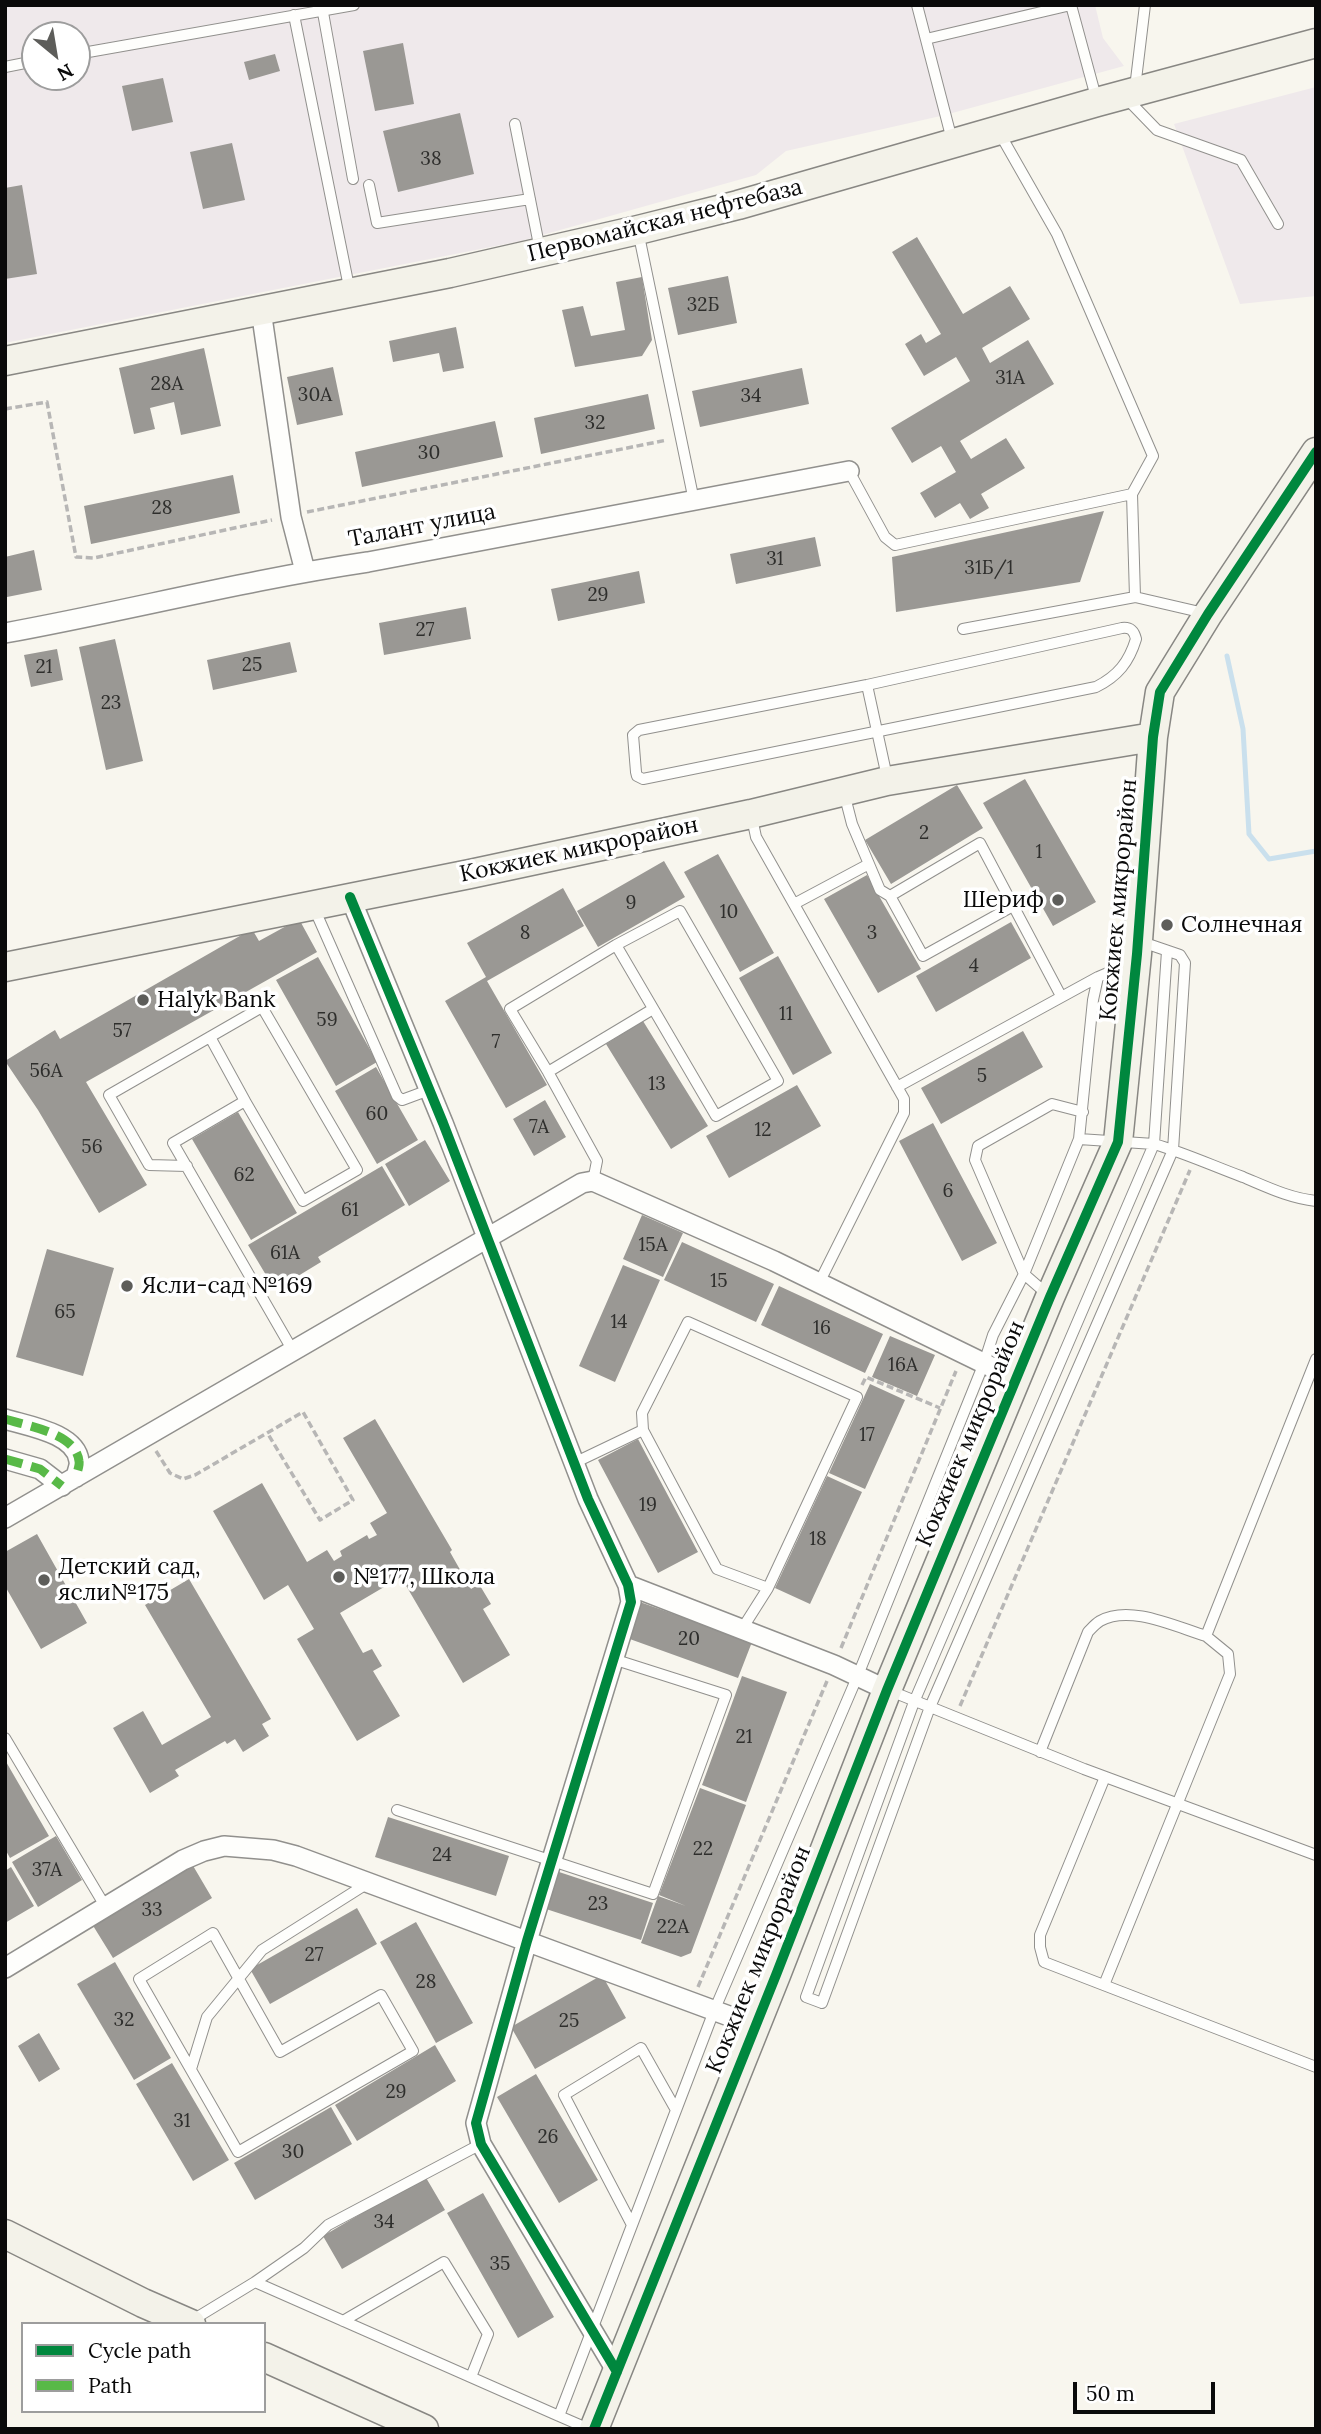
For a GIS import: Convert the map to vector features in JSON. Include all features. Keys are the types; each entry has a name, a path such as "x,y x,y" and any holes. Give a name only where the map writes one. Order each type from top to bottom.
{"street":[{"name":"Первомайская нефтебаза","path":"5,361 541,254 738,205 1118,96 1316,43"},
{"path":"261,310 291,517 305,571"},
{"name":"Кокжиек микрорайон","path":"592,2429 887,1690 1050,1297 1118,1142 1137,951 1153,737 1160,692 1208,614 1316,452"},
{"name":"Талант улица","path":"5,633 305,571 368,562 849,471"},
{"name":"Кокжиек микрорайон","path":"5,967 751,814 887,781 1153,737"},
{"path":"350,897 429,1090 588,1499 628,1585 631,1602 527,1941 476,2123 481,2144 617,2372"},
{"path":"5,1518 582,1183 593,1181 819,1283 1016,1379"},
{"path":"5,1419 56,1434 73,1446 80,1461 69,1482"},
{"path":"5,1459 40,1469 69,1482"},
{"path":"628,1585 858,1675 887,1690"},
{"path":"5,1968 183,1860 224,1846 273,1850 755,2026"},
{"path":"5,2234 143,2303 188,2322"},
{"path":"266,2358 425,2429"}],"lane":[{"path":"91,51 322,8 354,5"},
{"path":"917,5 953,144"},
{"path":"926,39 1071,5 1118,96 1157,130 1241,160 1278,224"},
{"path":"1118,96 1145,5"},
{"path":"322,8 354,179"},
{"path":"294,15 350,292"},
{"path":"515,124 541,254"},
{"path":"998,130 1057,234 1153,456 1132,494 1135,597"},
{"path":"369,185 377,223 530,199"},
{"path":"638,230 694,501"},
{"path":"849,471 885,537 895,545 1132,494"},
{"path":"963,629 1135,597 1208,614"},
{"path":"1122,628 1128,628 1135,634 1136,639 1121,671 1096,687 643,779 637,776 633,735 639,730 867,685 1122,628"},
{"path":"867,685 887,781"},
{"path":"844,792 852,824 880,890 890,897 923,956 1013,906"},
{"path":"751,814 756,837 904,1100 904,1113 819,1283"},
{"path":"890,897 980,844 1062,996"},
{"path":"794,904 869,864"},
{"path":"313,905 397,1096 402,1100 429,1090"},
{"path":"593,1181 597,1161 510,1009 617,945 680,911 778,1081 716,1116 617,945"},
{"path":"897,1087 1098,977 1137,951 1167,951 1180,955 1185,963 1173,1150 930,1707 822,2003 806,1997 914,1702 1154,1144 1167,951"},
{"path":"559,2416 715,2011 858,1675 993,1335 1024,1274 1079,1139 1093,1000 1098,977"},
{"path":"187,1166 149,1165 109,1095 262,1007 357,1170 303,1201 210,1037"},
{"path":"548,1072 653,1009"},
{"path":"245,1101 173,1143 293,1351"},
{"path":"1050,1297 1024,1274 975,1160 978,1146 1052,1104 1083,1112"},
{"path":"1079,1139 1154,1144 1294,1199 1316,1201"},
{"path":"741,1629 768,1588 857,1397 688,1322 642,1413 643,1430 717,1569 768,1588"},
{"path":"1206,1636 1316,1359"},
{"path":"574,1463 643,1430"},
{"path":"1040,1752 1088,1632 1100,1621 1122,1615 1144,1618 1206,1636 1228,1654 1230,1674 1104,1985"},
{"path":"397,1810 653,1894 726,1695 613,1659"},
{"path":"887,1690 1040,1752 1316,1855"},
{"path":"5,1738 105,1906"},
{"path":"1105,1777 1040,1935 1044,1962 1316,2067"},
{"path":"191,2069 206,2017 262,1950 368,1883"},
{"path":"213,1933 238,1979 280,2052 381,1995 413,2051 238,2152 139,1979 213,1933"},
{"path":"632,2225 564,2095 641,2048 676,2110"},
{"path":"192,2322 304,2248 328,2225 481,2144"},
{"path":"343,2321 444,2262 488,2334 471,2377"},
{"path":"255,2282 592,2429"}],"path":[{"path":"5,409 47,402 76,557 94,558 681,437"},
{"path":"955,1717 1195,1158"},
{"path":"857,1397 866,1377 940,1408"},
{"path":"147,1436 170,1473 183,1479 268,1434 303,1412 353,1500 320,1520 268,1434"}],"shaded area":[{"path":"5,5 1095,5 1103,38 1124,66 945,115 786,151 756,175 521,241 5,343"},
{"path":"1316,87 1316,296 1240,304 1174,124"}],"building":[{"path":"403,43 414,104 375,111 363,51"},
{"path":"275,54 280,71 249,80 244,62"},
{"path":"163,78 173,122 132,131 122,86"},
{"path":"460,113 474,174 398,192 383,131"},
{"path":"232,143 245,200 203,209 190,152"},
{"path":"22,185 37,274 5,279 5,188"},
{"path":"917,237 963,314 1010,286 1030,319 982,348 990,363 1028,340 1054,384 960,441 971,459 1006,438 1025,468 981,494 989,508 970,519 960,503 935,518 920,493 956,472 941,446 912,463 891,428 970,381 956,357 924,376 905,344 921,334 926,343 941,334 892,252"},
{"path":"728,276 737,323 678,335 668,288"},
{"path":"642,277 652,340 642,356 575,367 562,310 583,306 591,336 625,330 616,282"},
{"path":"456,327 464,368 443,372 439,353 393,362 389,341"},
{"path":"204,348 221,426 181,435 174,402 150,408 155,429 134,434 119,368"},
{"path":"333,367 343,415 297,425 287,377"},
{"path":"802,368 809,404 700,427 692,391"},
{"path":"648,394 655,429 541,454 534,418"},
{"path":"495,421 503,457 362,487 355,452"},
{"path":"233,475 240,513 91,544 84,506"},
{"path":"1104,511 1080,582 896,612 892,557"},
{"path":"815,537 821,566 736,584 730,554"},
{"path":"34,550 42,590 7,597 5,557"},
{"path":"639,571 645,603 558,621 551,589"},
{"path":"466,607 471,639 384,655 379,623"},
{"path":"115,639 143,761 106,770 79,647"},
{"path":"290,642 297,672 213,690 207,660"},
{"path":"57,649 63,680 31,687 24,655"},
{"path":"1025,779 1096,902 1053,926 983,803"},
{"path":"957,785 983,828 891,884 865,840"},
{"path":"718,854 774,953 740,972 684,872"},
{"path":"664,861 685,897 598,947 577,911"},
{"path":"867,875 921,969 878,993 824,899"},
{"path":"563,888 584,926 487,981 547,1085 506,1108 445,1001 486,977 467,943"},
{"path":"299,919 317,952 86,1082 147,1185 99,1213 38,1110 5,1061 55,1030 60,1039 252,929 259,941"},
{"path":"1011,922 1031,958 936,1012 916,976"},
{"path":"778,956 832,1053 793,1075 739,978"},
{"path":"318,957 377,1062 336,1086 276,980"},
{"path":"643,1021 708,1126 671,1149 606,1044"},
{"path":"1023,1031 1043,1067 941,1124 921,1088"},
{"path":"376,1067 418,1140 377,1164 335,1091"},
{"path":"797,1085 821,1126 729,1178 706,1136"},
{"path":"545,1100 566,1137 534,1156 513,1119"},
{"path":"238,1112 297,1213 251,1240 192,1139"},
{"path":"933,1123 997,1243 962,1261 899,1141"},
{"path":"425,1140 450,1181 409,1206 385,1164"},
{"path":"382,1166 405,1205 318,1257 321,1262 275,1290 248,1245"},
{"path":"642,1215 683,1233 663,1277 623,1259"},
{"path":"682,1242 774,1284 756,1322 664,1280"},
{"path":"47,1249 114,1268 83,1376 16,1357"},
{"path":"623,1265 660,1280 615,1382 579,1366"},
{"path":"779,1286 883,1334 865,1373 761,1325"},
{"path":"890,1336 935,1355 917,1396 872,1377"},
{"path":"870,1384 905,1400 865,1489 829,1473"},
{"path":"375,1419 452,1550 450,1552 471,1589 479,1584 491,1604 483,1609 510,1655 463,1683 401,1577 340,1613 363,1653 372,1649 382,1666 373,1671 400,1716 357,1741 297,1639 314,1629 288,1585 264,1600 213,1511 262,1483 307,1562 327,1550 334,1561 342,1556 340,1551 367,1535 369,1539 377,1535 370,1523 387,1513 343,1438"},
{"path":"638,1439 698,1552 658,1573 598,1460"},
{"path":"827,1476 862,1492 810,1604 775,1588"},
{"path":"37,1534 87,1623 41,1649 5,1586 5,1552"},
{"path":"189,1579 271,1719 262,1724 269,1736 243,1752 235,1739 227,1744 225,1741 175,1770 179,1776 150,1793 113,1728 143,1711 162,1745 211,1717 145,1605"},
{"path":"640,1602 752,1642 738,1678 627,1638"},
{"path":"742,1676 787,1692 746,1802 702,1785"},
{"path":"5,1760 49,1836 10,1858 5,1849"},
{"path":"700,1788 746,1805 691,1953 681,1957 641,1943 658,1896 686,1906 659,1895"},
{"path":"388,1817 509,1856 496,1896 375,1857"},
{"path":"56,1836 82,1880 38,1907 12,1862"},
{"path":"192,1864 212,1898 113,1958 92,1924"},
{"path":"11,1867 34,1906 5,1923 5,1871"},
{"path":"556,1871 653,1903 641,1940 543,1908"},
{"path":"357,1908 377,1944 270,2004 250,1969"},
{"path":"416,1922 473,2023 436,2043 380,1942"},
{"path":"115,1962 171,2058 134,2080 77,1984"},
{"path":"602,1975 626,2018 535,2069 511,2027"},
{"path":"39,2033 60,2069 39,2082 18,2046"},
{"path":"435,2045 456,2081 357,2141 335,2105"},
{"path":"172,2063 229,2160 193,2181 136,2084"},
{"path":"536,2074 598,2180 559,2203 497,2097"},
{"path":"331,2107 352,2144 255,2200 234,2163"},
{"path":"425,2176 445,2210 342,2269 323,2236"},
{"path":"483,2193 554,2317 518,2338 447,2213"}],"waterway":[{"path":"1227,656 1243,729 1249,834 1269,859 1316,851"}],"marked path":[{"path":"5,1419 49,1432 69,1444 76,1451 79,1461 76,1477"},
{"path":"5,1459 40,1469 62,1486"}],"cycle path":[{"path":"594,2429 887,1690 1050,1297 1118,1142 1137,954 1153,737 1160,692 1208,614 1316,452"},
{"path":"350,897 443,1123 588,1499 628,1585 631,1602 527,1941 476,2123 481,2144 617,2372"}],"place":[{"name":"Шериф","path":"1058,900"},
{"name":"Солнечная","path":"1167,925"},
{"name":"Halyk Bank","path":"143,1000"},
{"name":"Ясли-сад №169","path":"127,1286"},
{"name":"№177, Школа","path":"339,1577"},
{"name":"Детский сад, ясли№175","path":"44,1580"}]}
